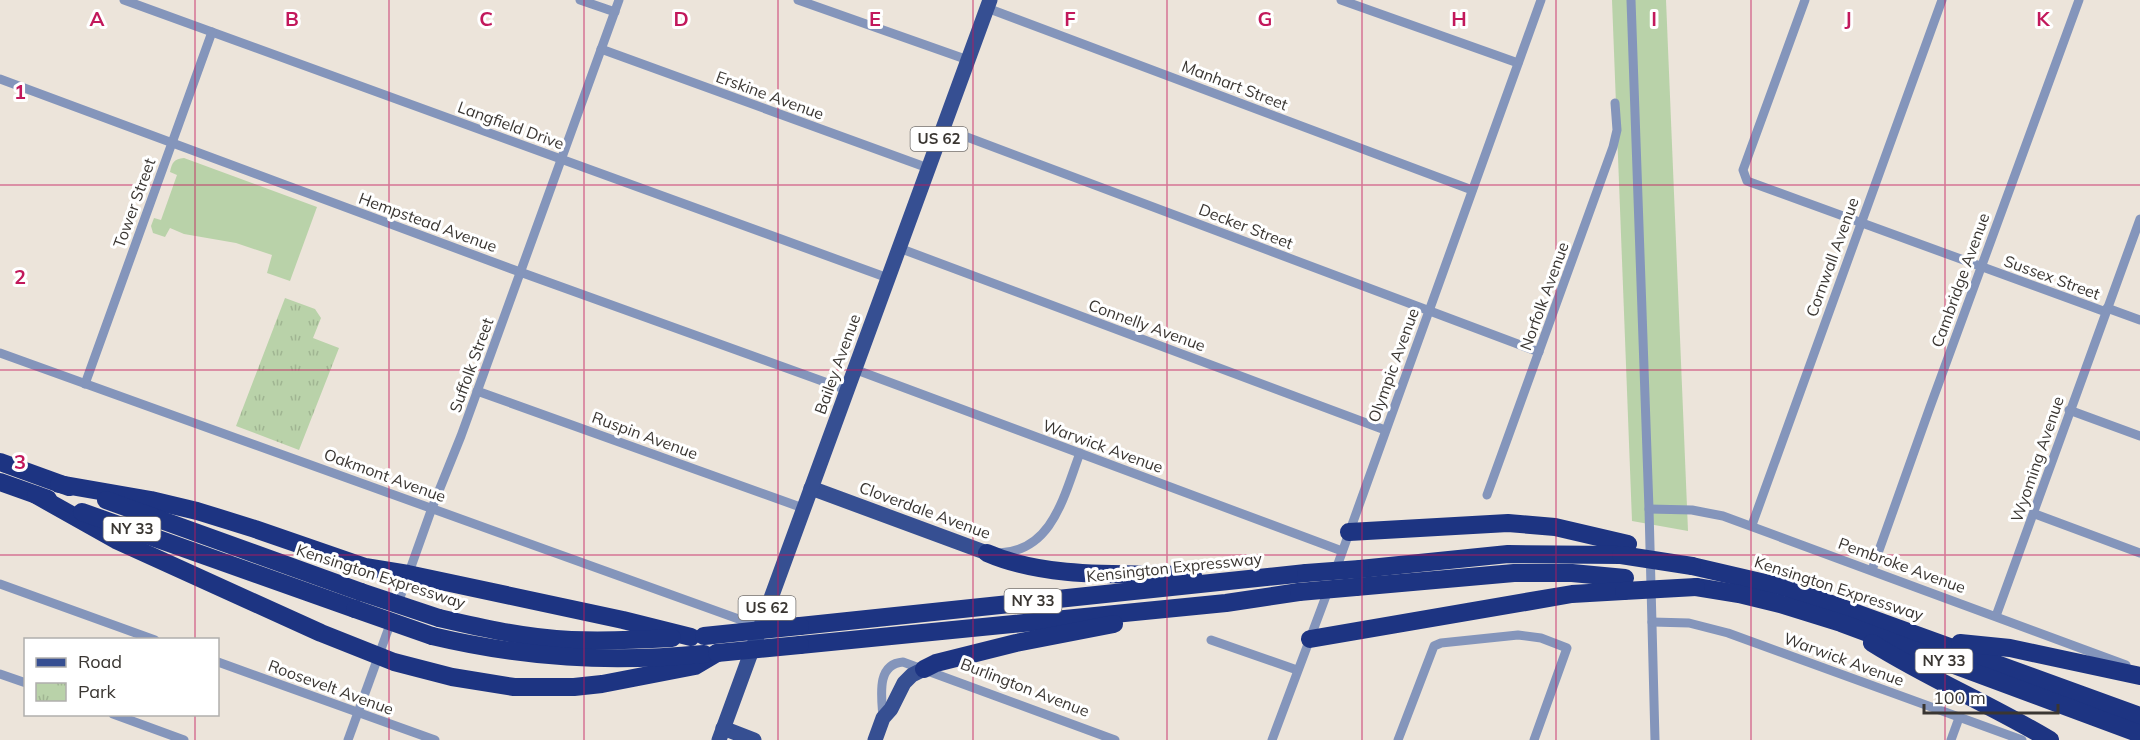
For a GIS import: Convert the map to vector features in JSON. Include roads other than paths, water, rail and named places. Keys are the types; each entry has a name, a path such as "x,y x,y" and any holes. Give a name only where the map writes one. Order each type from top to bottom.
{"highway":[{"name":"Kensington Expressway","path":"0,462 358,601 432,636 528,655 579,659 639,659 800,626 1267,576 1508,554 1625,549 1787,588 2140,716"},
{"name":"Kensington Expressway","path":"0,482 358,601 495,631 568,640 612,641 696,649"},
{"path":"59,484 189,509 255,528 366,567 623,620 696,649"},
{"path":"36,495 116,540 321,633 408,666 452,678 514,687 584,686 696,649"},
{"path":"1349,532 1508,523 1555,527 1625,549"},
{"path":"987,553 1020,564 1069,571 1267,576"},
{"name":"NY 33","path":"696,649 717,653 1226,603 1299,592 1514,573 1572,573 1624,584"},
{"path":"1310,639 1624,584"},
{"name":"Kensington Expressway","path":"1624,584 1696,587 1780,604 1841,623 2140,734"},
{"path":"924,669 936,663 1016,643 1226,603"},
{"path":"1841,623 1897,658 2050,740"},
{"path":"1932,640 2010,648 2140,676"}],"main road":[{"name":"Bailey Avenue","path":"721,734 988,4"},
{"name":"Cloverdale Avenue","path":"811,488 987,553"},
{"name":"Burlington Avenue","path":"875,740 883,718 891,709 904,683 912,675 924,669"},
{"path":"721,734 754,740"}],"street":[{"name":"Langfield Drive","path":"124,0 888,278"},
{"path":"580,0 615,12"},
{"name":"Suffolk Street","path":"348,740 619,0"},
{"path":"798,0 968,60"},
{"path":"1341,0 1518,63"},
{"name":"Olympic Avenue","path":"1272,740 1541,0"},
{"path":"1631,0 1655,740"},
{"name":"Sussex Street","path":"1805,0 1743,170 1747,181 1981,267 2140,320"},
{"name":"Cornwall Avenue","path":"1752,525 1942,0"},
{"name":"Cambridge Avenue","path":"1872,570 2079,0"},
{"name":"Manhart Street","path":"988,4 1472,190"},
{"name":"Tower Street","path":"85,384 212,32"},
{"name":"Erskine Avenue","path":"601,49 928,168"},
{"name":"Hempstead Avenue","path":"0,79 847,390"},
{"name":"Norfolk Avenue","path":"1487,495 1613,147 1617,130 1615,103"},
{"name":"Decker Street","path":"943,128 1539,352"},
{"name":"Wyoming Avenue","path":"1996,616 2035,514 2069,410 2140,219"},
{"name":"Connelly Avenue","path":"899,248 1385,430"},
{"name":"Oakmont Avenue","path":"0,353 760,627"},
{"name":"Warwick Avenue","path":"854,369 1342,551"},
{"name":"Ruspin Avenue","path":"477,391 803,508"},
{"path":"2069,410 2140,436"},
{"name":"Cloverdale Avenue","path":"987,553 1021,549 1037,541 1057,514 1080,453"},
{"name":"Pembroke Avenue","path":"1649,509 1692,510 1752,525 2140,671"},
{"path":"2035,514 2140,553"},
{"path":"0,584 152,638"},
{"name":"Warwick Avenue","path":"1652,622 1689,623 1728,633 2022,740"},
{"path":"1398,740 1432,650 1437,644 1518,635 1541,638 1567,648 1534,740"},
{"path":"1211,640 1297,670"},
{"name":"Roosevelt Avenue","path":"219,662 435,740"},
{"name":"Burlington Avenue","path":"883,718 882,681 886,673 898,662 908,663 1114,740"},
{"path":"0,674 24,682"},
{"path":"118,716 184,740"},
{"path":"1951,740 1959,718"}]}
